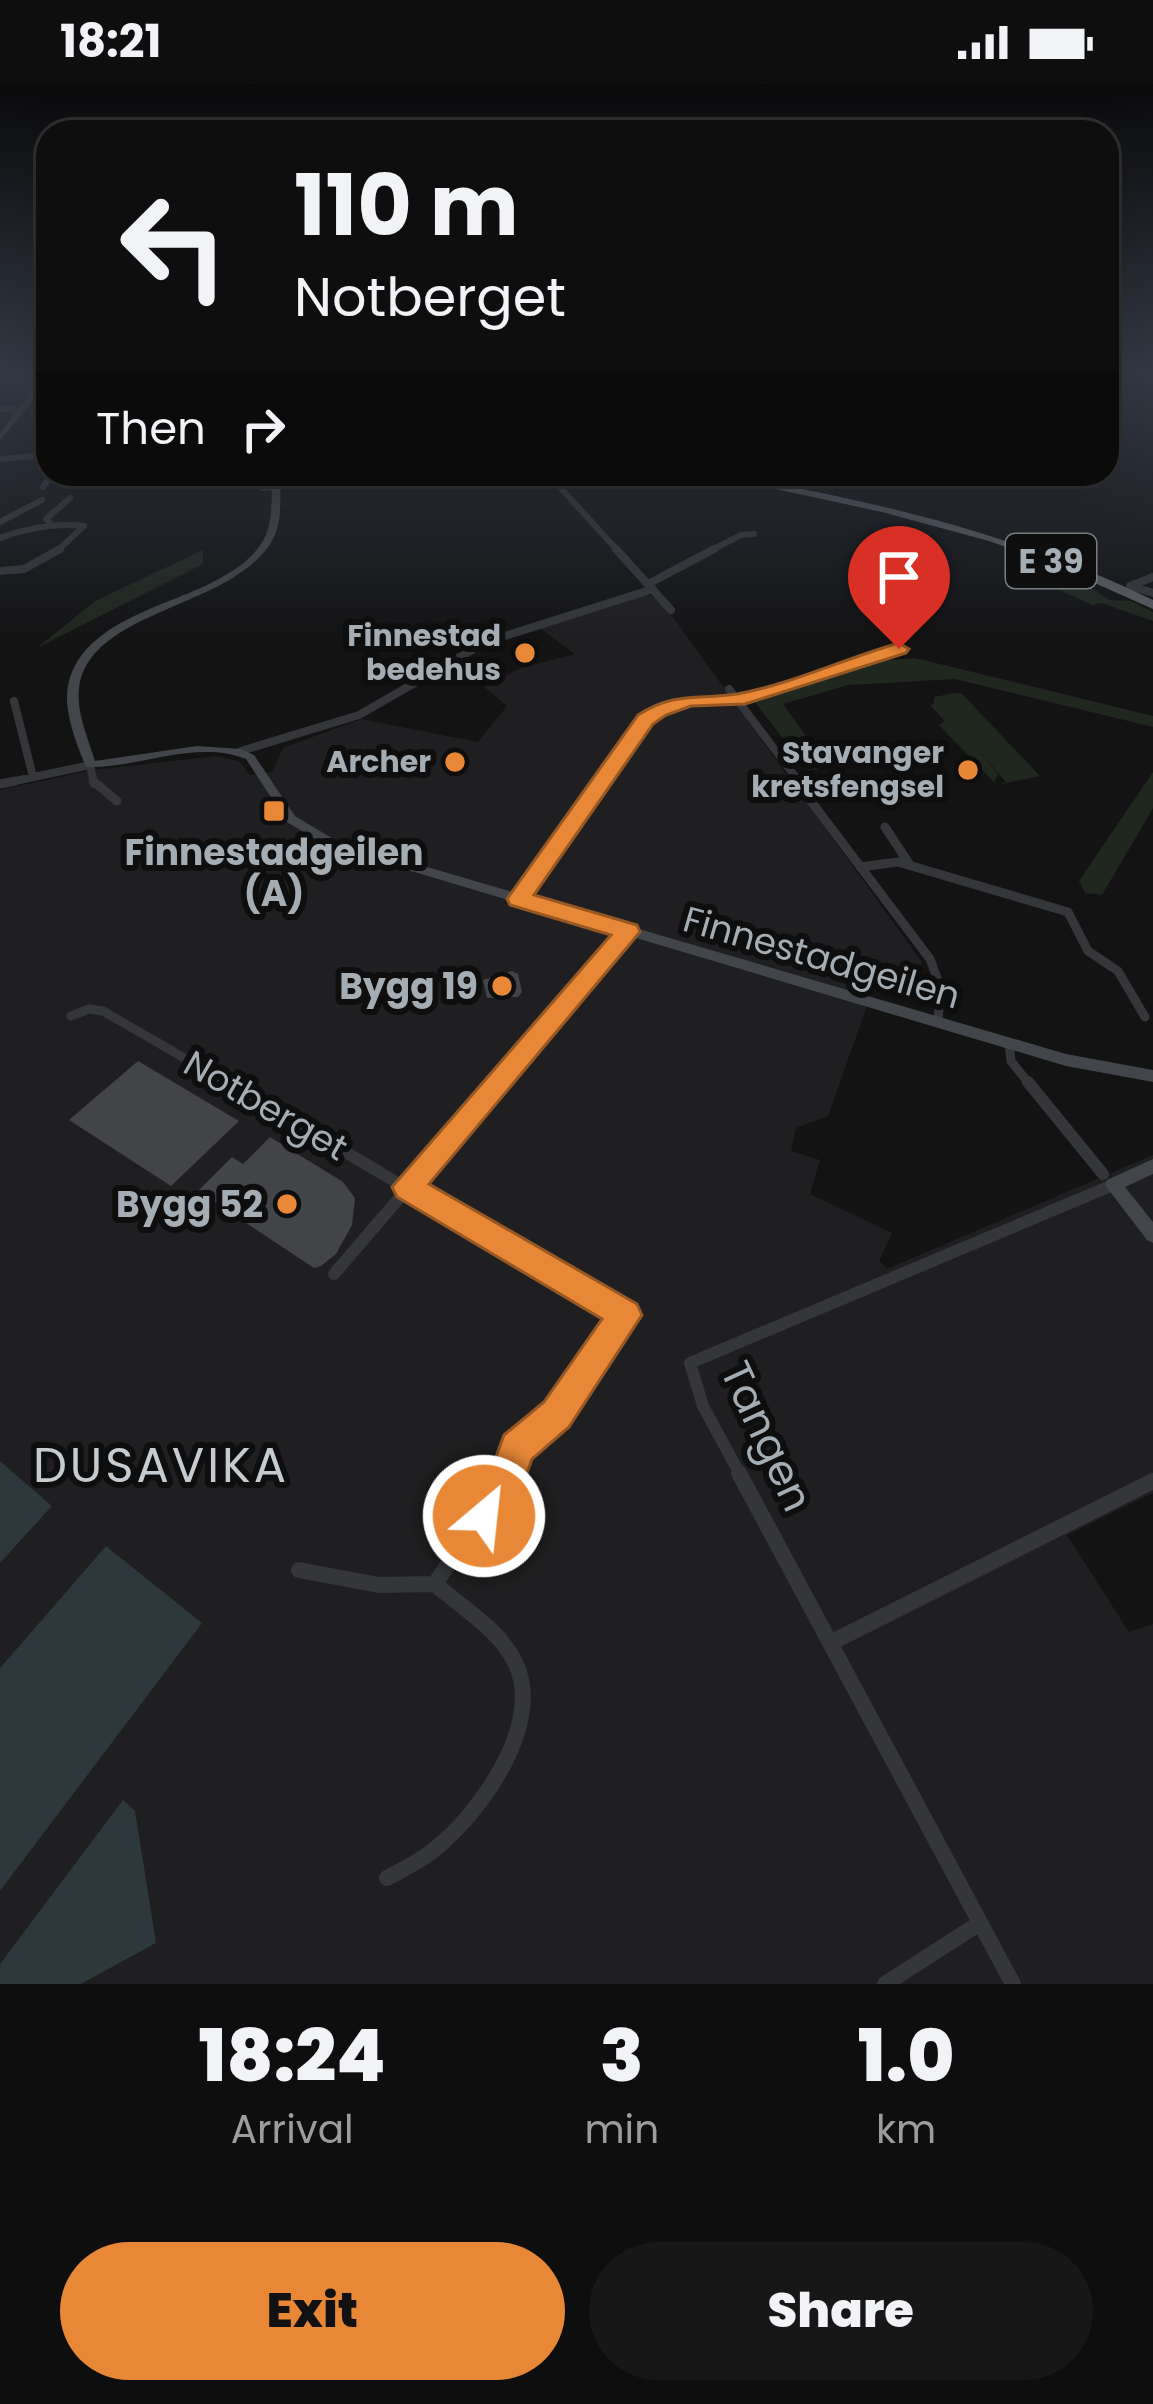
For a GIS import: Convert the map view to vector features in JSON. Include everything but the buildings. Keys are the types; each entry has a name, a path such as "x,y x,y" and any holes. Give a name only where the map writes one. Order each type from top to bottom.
{"highway":[{"name":"E 39","path":"774,486 943,523 1069,568 1153,608"}],"main road":[{"path":"246,754 90,765 73,695 80,668 115,634 247,563 272,533 276,486"},
{"name":"Finnestadgeilen","path":"246,754 285,812 306,832 938,1023 1153,1074"},
{"name":"Tangen","path":"1108,1179 1153,1166"},
{"path":"1108,1179 1153,1235"}],"street":[{"path":"559,486 671,610"},
{"path":"800,491 801,486"},
{"path":"0,572 17,572 50,557 84,527 51,524 46,519 70,498"},
{"path":"0,522 42,500"},
{"path":"0,538 10,532 38,533 51,524"},
{"path":"246,754 359,715 453,657 651,587 742,535 754,534"},
{"path":"1153,578 1130,586 1153,593"},
{"path":"519,899 646,719 689,700 738,700 899,649"},
{"path":"729,689 935,969 941,995 938,1023"},
{"path":"14,701 33,777"},
{"path":"0,784 90,765 94,785 117,801"},
{"path":"885,826 908,856 910,866"},
{"path":"860,867 889,861 1068,912 1088,951 1118,970 1144,1017"},
{"path":"334,1274 628,932"},
{"name":"Notberget","path":"71,1016 89,1009 111,1016 625,1315 557,1414 517,1448 506,1483 435,1585"},
{"path":"1009,1043 1011,1061 1108,1179"},
{"name":"Tangen","path":"1013,1984 704,1406 690,1363 1108,1179"},
{"path":"832,1642 1153,1481"},
{"path":"299,1570 379,1585 435,1585 515,1662 523,1680 524,1710 493,1777 451,1835 387,1878"},
{"path":"885,1984 980,1923"}],"shaded area":[{"path":"988,540 1054,564 1110,600 1131,601 1153,612 1153,621 1102,603 1092,605 1014,569 1031,556"},
{"path":"203,550 203,564 37,648 95,601"},
{"path":"640,594 659,598 922,962 912,985 872,992 828,1116 796,1128 791,1151 820,1160 810,1194 892,1233 879,1261 887,1269 1153,1155 1153,1493 1067,1535 1129,1632 1153,1624 1153,1984 81,1984 156,1943 123,1801 0,1964 0,1891 201,1623 106,1546 0,1668 0,1563 52,1506 0,1461 0,790 93,770 217,756 239,761 250,775 272,772 283,748 361,719 478,742 507,706 484,687 521,668 575,654 540,628"},
{"path":"915,658 1153,716 1153,727 955,679 848,685 783,704 828,767 808,771 754,701 879,661"},
{"path":"962,694 1040,776 997,785 1006,782 974,745 998,774 994,782 939,725 945,721 930,705 934,697"},
{"path":"1153,772 1153,808 1102,895 1085,893 1079,881"},
{"path":"0,1461 52,1506 0,1563"},
{"path":"106,1546 202,1623 0,1891 0,1668"},
{"path":"123,1800 135,1811 156,1943 81,1984 0,1984 0,1964"}],"place":[{"name":"Finnestad bedehus","path":"525,653"},
{"name":"Archer","path":"455,762"},
{"name":"Stavanger kretsfengsel","path":"968,770"},
{"name":"Finnestadgeilen (A)","path":"274,811"},
{"name":"Bygg 19","path":"502,986"},
{"name":"Bygg 52","path":"287,1204"}],"district":[{"name":"DUSAVIKA","path":"161,1465"}],"route":[{"path":"484,1516 506,1483 517,1448 557,1414 625,1315 408,1187 628,932 519,899 646,719 659,710 689,700 738,700 899,649"}]}
